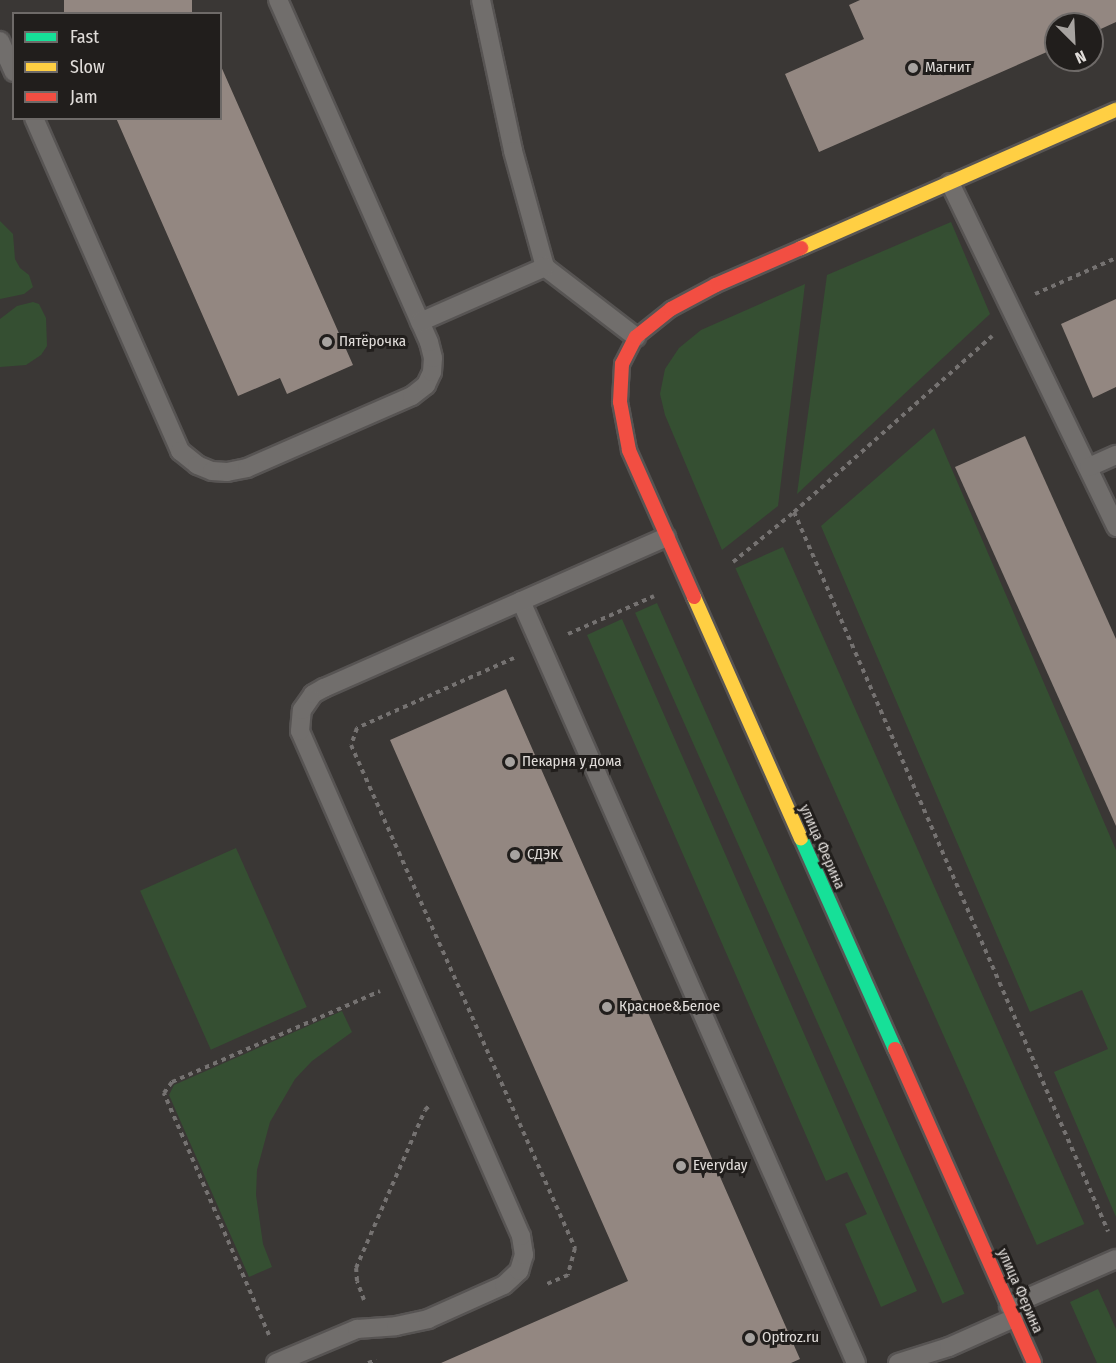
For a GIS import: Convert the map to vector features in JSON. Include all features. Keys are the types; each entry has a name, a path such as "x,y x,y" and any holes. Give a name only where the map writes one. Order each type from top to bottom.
{"street":[{"path":"636,338 671,309 716,285 1116,110"},
{"name":"улица Ферина","path":"636,338 622,364 620,402 629,450 1034,1363"}],"lane":[{"path":"35,120 180,452 197,465 212,471 227,472 247,468 412,396 426,385 432,372 433,358 420,322 278,0"},
{"path":"481,0 513,151 545,267 636,338"},
{"path":"0,41 12,68"},
{"path":"950,183 1116,527"},
{"path":"420,322 545,267"},
{"path":"1089,467 1116,455"},
{"path":"278,1362 357,1329 396,1326 428,1319 504,1285 513,1278 523,1263 524,1246 458,1089 300,731 302,711 313,694 324,688 666,537"},
{"path":"521,601 856,1363"},
{"path":"898,1363 950,1347 1011,1312 1116,1258"}],"path":[{"path":"733,562 794,512 1012,311 1116,258"},
{"path":"794,512 1111,1238"},
{"path":"583,628 658,594"},
{"path":"495,666 357,728 351,745 574,1248 568,1275"},
{"path":"278,1362 164,1093 172,1082 409,978"},
{"path":"375,1326 357,1281 356,1268 425,1110 436,1100 458,1089"}],"green space":[{"path":"0,221 13,234 15,259 20,268 29,275 33,287 24,294 0,299"},
{"path":"951,222 990,314 797,494 827,275"},
{"path":"805,284 778,506 722,550 665,415 660,394 665,369 679,348 701,330"},
{"path":"33,302 39,304 46,318 47,346 41,355 26,365 0,367 0,319 17,306"},
{"path":"934,428 1116,850 1116,1217 1054,1072 1108,1049 1082,990 1030,1012 821,526"},
{"path":"783,547 1084,1224 1037,1245 735,568"},
{"path":"657,603 964,1294 943,1303 635,613"},
{"path":"622,619 917,1291 881,1307 845,1224 867,1214 847,1172 826,1181 587,635"},
{"path":"236,848 307,1007 211,1050 140,891"},
{"path":"342,1011 352,1032 312,1061 295,1079 270,1122 257,1170 256,1195 263,1244 272,1267 249,1277 169,1095 174,1085"},
{"path":"1098,1289 1116,1329 1116,1363 1097,1363 1070,1302"}],"building":[{"path":"64,0 192,0 192,12 64,12"},
{"path":"860,0 1116,0 1116,22 1104,28 1104,12 1044,12 1044,53 819,152 785,74 864,39 849,5"},
{"path":"222,69 353,365 287,394 280,378 238,396 117,120 222,120"},
{"path":"1116,299 1116,387 1093,398 1061,324"},
{"path":"1025,436 1116,639 1116,826 955,467"},
{"path":"506,689 800,1359 791,1363 441,1363 628,1281 390,740"}],"traffic: fast":[{"path":"801,838 895,1049"}],"traffic: slow":[{"path":"801,248 1116,110"},
{"path":"694,597 801,838"}],"traffic: jam":[{"path":"694,597 629,450 620,402 622,364 636,337 671,309 716,285 801,248"},
{"path":"895,1049 1034,1363"}],"place":[{"name":"Магнит","path":"913,68"},
{"name":"Пятёрочка","path":"327,342"},
{"name":"Пекарня у дома","path":"510,762"},
{"name":"СДЭК","path":"515,855"},
{"name":"Красное&Белое","path":"607,1007"},
{"name":"Everyday","path":"681,1166"},
{"name":"Optroz.ru","path":"750,1338"}]}
